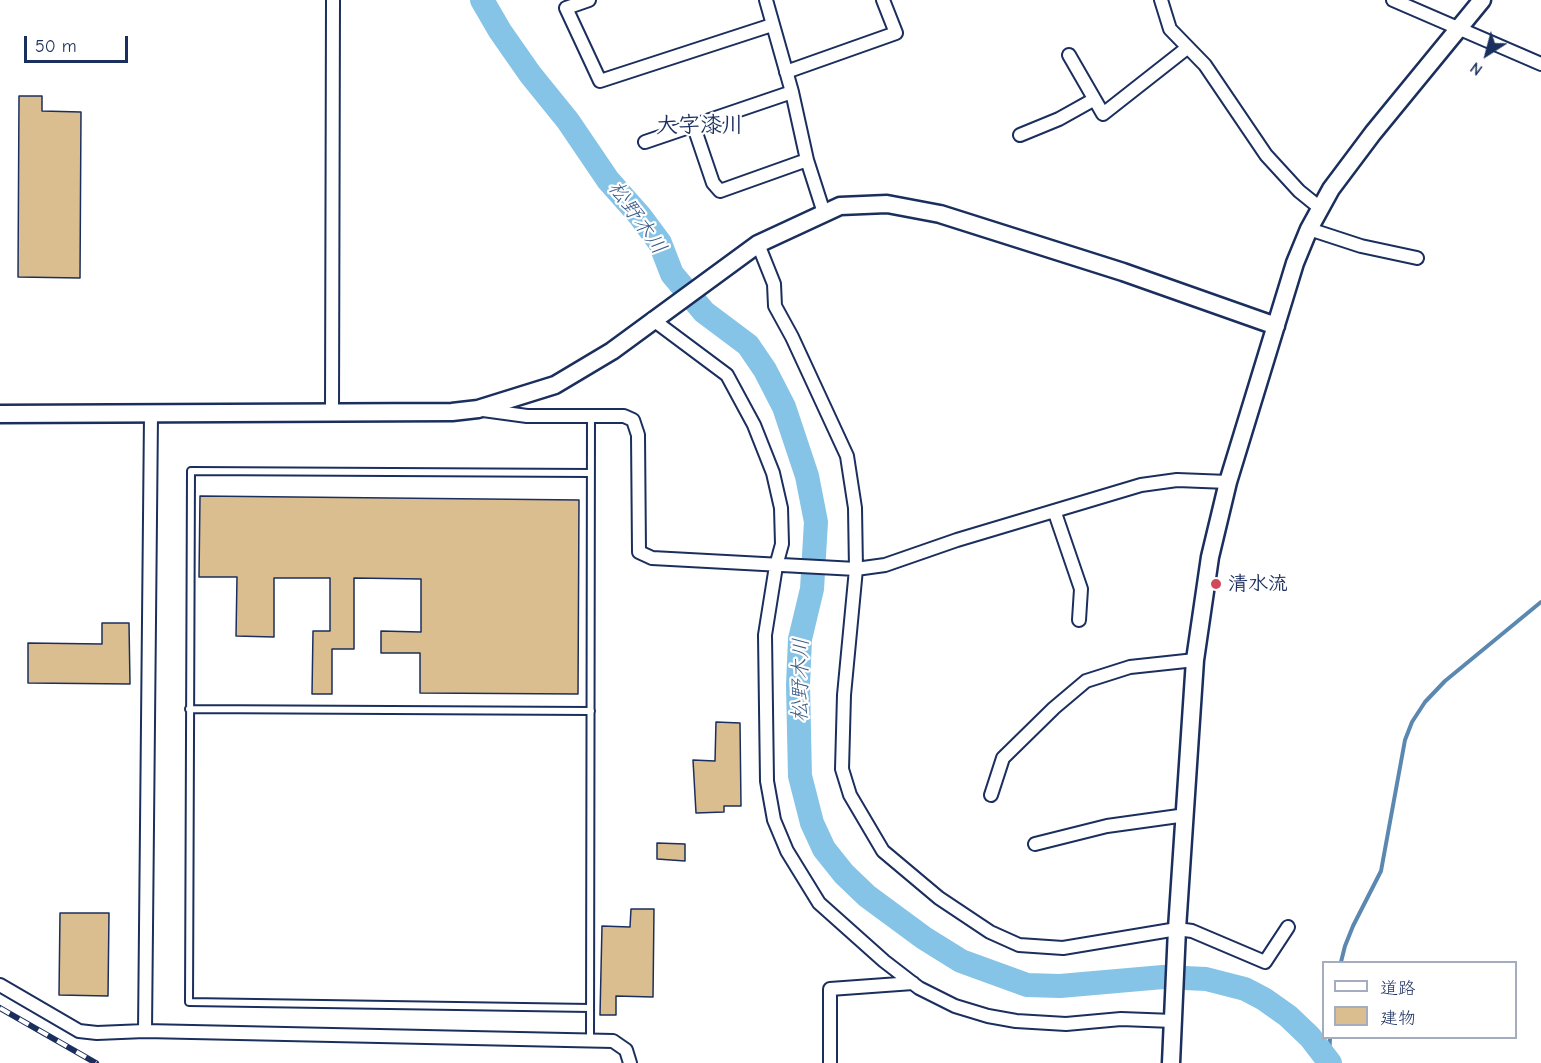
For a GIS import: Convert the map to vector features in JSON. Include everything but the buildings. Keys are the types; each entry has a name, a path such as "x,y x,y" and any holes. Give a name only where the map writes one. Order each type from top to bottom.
{"street":[{"path":"332,412 333,0"},
{"path":"589,0 566,8 600,81 772,25"},
{"path":"766,0 792,92 807,160 824,213"},
{"path":"786,72 896,33 883,0"},
{"path":"1161,0 1170,29 1205,65 1266,155 1299,191 1320,208"},
{"path":"1393,0 1541,64"},
{"path":"1171,1063 1195,660 1209,565 1228,482 1295,262 1320,208 1331,189 1373,133 1482,0"},
{"path":"1069,55 1103,114 1187,48"},
{"path":"645,142 792,92"},
{"path":"1020,135 1059,119 1093,100"},
{"path":"694,127 713,183 720,190 807,160"},
{"path":"0,414 452,412 478,409 555,386 612,351 753,248 840,206 887,204 940,214 1124,272 1276,326"},
{"path":"1309,229 1361,246 1417,258"},
{"path":"753,248 774,284 775,306 797,347 847,456 855,508 856,569 844,695 842,769 850,795 884,851 939,898 990,932 1019,945 1063,948 1192,932 1265,962 1288,927"},
{"path":"655,318 727,375 754,425 773,473 781,508 782,544 776,566 765,635 767,781 774,820 787,851 819,903 884,962 919,988 955,1006 988,1016 1016,1021 1066,1024 1121,1018 1173,1017"},
{"path":"478,409 527,416 624,416 633,420 638,435 639,552 652,558 856,569 885,565 957,540 1054,513 1141,485 1177,480 1228,482"},
{"path":"145,1031 151,415"},
{"path":"1054,513 1081,588 1079,620"},
{"path":"991,795 1003,758 1016,748 1054,708 1086,681 1130,666 1195,660"},
{"path":"1035,844 1107,826 1186,815"},
{"path":"830,1063 830,988 913,983"},
{"path":"0,985 79,1030 97,1033 145,1031 613,1041 626,1050 630,1063"}],"lane":[{"path":"590,1041 591,416"},
{"path":"590,1008 189,1002 189,709 191,471 591,473"},
{"path":"189,709 591,711"}],"waterway":[{"name":"松野木川","path":"482,0 530,74 568,121 608,180 660,243 672,274 704,312 748,345 765,370 784,407 807,476 816,522 812,589 800,639 798,685 800,776 812,823 824,849 844,874 867,896 924,938 961,961 1027,985 1060,986 1163,977 1206,979 1245,989 1288,1016 1310,1037 1330,1063"},
{"path":"1341,961 1353,926 1381,871 1405,740 1412,722 1425,702 1445,681 1541,602"},
{"path":"1329,1061 1330,1039"}],"railway":[{"path":"0,1008 96,1063"}],"place":[{"name":"清水流","path":"1216,584"}],"district":[{"name":"大字漆川","path":"700,126"}]}
